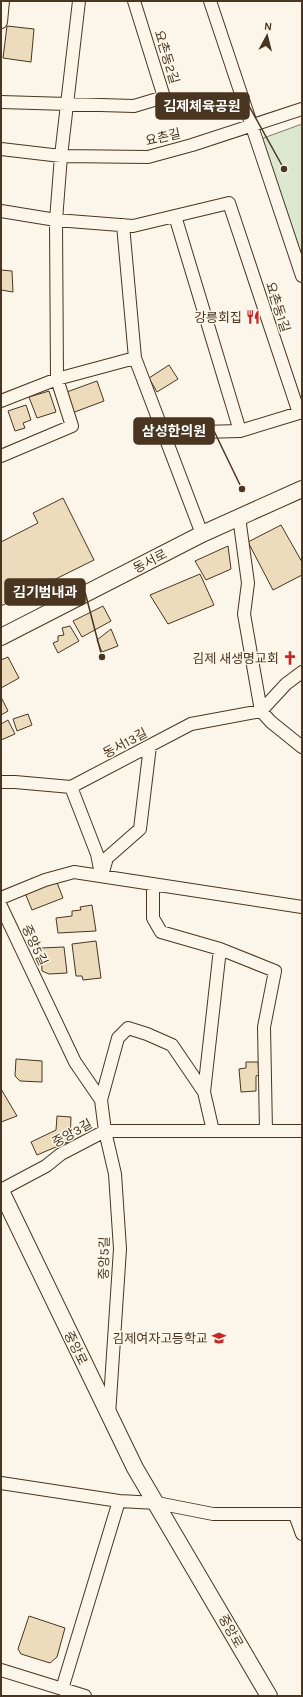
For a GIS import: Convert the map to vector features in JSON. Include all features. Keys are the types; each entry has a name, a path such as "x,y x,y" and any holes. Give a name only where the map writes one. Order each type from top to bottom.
{"street":[{"path":"1,22 3,1"},
{"path":"1,456 72,426 57,379 56,220 61,156 79,1"},
{"name":"요촌동2길","path":"1,102 134,106 164,97 134,1"},
{"path":"210,1 302,276"},
{"name":"요촌길","path":"1,149 61,156 148,157 252,126 302,109"},
{"name":"요촌동1길","path":"1,211 56,220 133,226 229,204 299,413 240,431 164,433"},
{"path":"175,216 240,431"},
{"path":"123,225 135,358 202,534"},
{"path":"1,401 57,379 135,358"},
{"name":"동서로","path":"1,637 202,534 302,488"},
{"path":"239,517 248,583 244,614 261,711 271,722 302,747"},
{"path":"261,711 286,684 302,672"},
{"name":"동서13길","path":"71,787 191,724 261,711"},
{"path":"102,875 107,858 140,829 150,746"},
{"path":"1,782 71,787 97,854 102,875"},
{"path":"1,898 45,880 74,872 102,875 153,885 302,908"},
{"path":"153,885 153,918 161,932 220,949 275,971 264,1027 266,1131"},
{"name":"중앙5길","path":"1,906 75,1062 101,1100"},
{"path":"213,1131 204,1092 220,949"},
{"name":"중앙5길","path":"109,1417 120,1249 115,1174 105,1131 101,1100 118,1038 128,1028 147,1034 172,1045 204,1092"},
{"name":"중앙3길","path":"1,1191 46,1166 61,1154 105,1131 302,1131"},
{"name":"중앙로","path":"1,1191 135,1468 157,1503 269,1696"},
{"path":"1,1483 119,1501 157,1503 213,1514 298,1515 302,1534"},
{"path":"62,1689 119,1501"},
{"path":"1,1670 85,1696"}],"green space":[{"path":"302,124 302,257 275,199 258,140"}],"building":[{"path":"7,26 34,29 31,62 3,58"},
{"path":"1,270 12,271 13,292 1,290"},
{"path":"169,365 178,379 157,392 149,378"},
{"path":"97,381 104,401 72,413 64,393"},
{"path":"49,391 56,412 37,418 29,397"},
{"path":"26,405 31,420 23,423 25,428 15,431 8,411"},
{"path":"63,498 94,560 1,606 1,542 38,523 33,513"},
{"path":"281,525 302,562 302,575 273,590 248,542"},
{"path":"228,546 231,569 206,580 195,561"},
{"path":"200,574 214,605 168,624 150,595"},
{"path":"103,606 111,621 82,637 73,621"},
{"path":"70,626 79,641 58,653 53,643 58,641 58,636 64,635 62,628"},
{"path":"111,629 118,646 102,652 97,640"},
{"path":"8,657 19,678 1,688 1,660"},
{"path":"1,697 8,711 1,715"},
{"path":"28,714 32,725 17,731 13,719"},
{"path":"8,720 15,734 1,740 1,724"},
{"path":"56,880 63,898 32,910 25,893"},
{"path":"92,905 96,931 58,933 56,918 72,916 72,911 81,910 80,907"},
{"path":"96,941 101,978 83,980 82,976 76,976 72,944"},
{"path":"64,947 67,973 49,974 42,971 41,948"},
{"path":"16,1059 42,1061 42,1082 20,1081 15,1076"},
{"path":"246,1062 258,1062 259,1075 256,1076 256,1091 241,1092 239,1069 246,1068"},
{"path":"1,1089 17,1116 1,1122"},
{"path":"57,1116 71,1117 70,1141 37,1155 31,1142 56,1130"},
{"path":"29,1616 65,1628 57,1657 50,1663 21,1654 18,1649"}],"place":[{"name":"김제체육공원","path":"284,169"},
{"name":"강릉회집","path":"253,317"},
{"name":"삼성한의원","path":"242,489"},
{"name":"김기범내과","path":"102,657"},
{"name":"김제 새생명교회","path":"290,658"},
{"name":"김제여자고등학교","path":"219,1338"}]}
